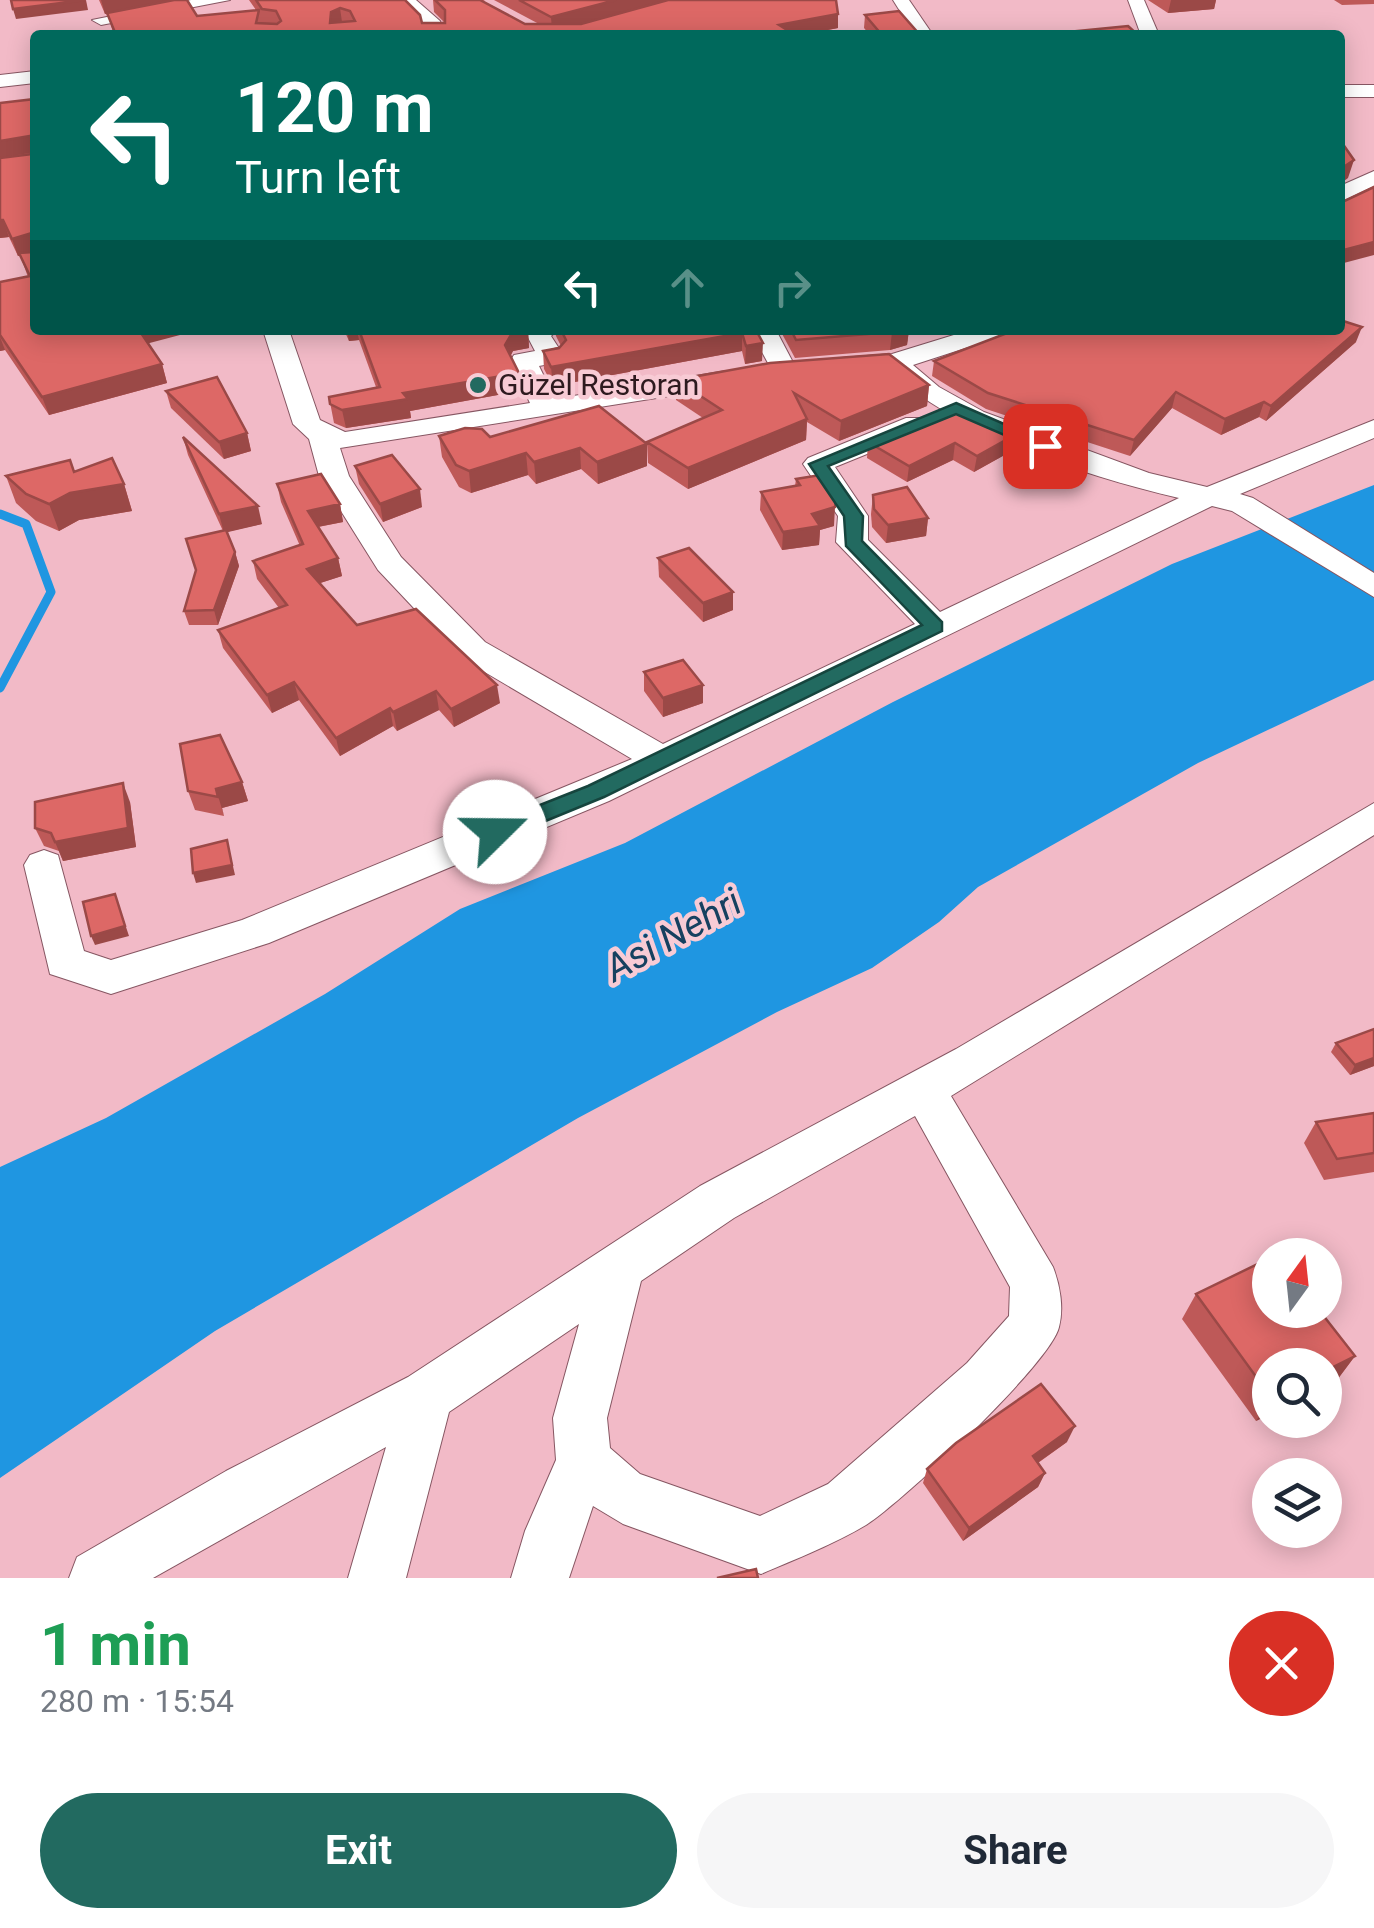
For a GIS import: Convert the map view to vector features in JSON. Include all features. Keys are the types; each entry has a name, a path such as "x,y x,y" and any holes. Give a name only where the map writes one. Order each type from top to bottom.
{"street":[{"path":"100,0 102,28 222,0"},
{"path":"901,0 921,30"},
{"path":"1136,0 1148,30"},
{"path":"410,3 443,2"},
{"path":"410,3 434,24 435,30"},
{"path":"0,80 30,77"},
{"path":"1345,91 1374,91"},
{"path":"1345,192 1374,177"},
{"path":"278,335 307,424 322,435 344,441 804,369 894,362 980,335"},
{"path":"537,335 551,356 523,362 546,408"},
{"path":"769,335 804,369"},
{"path":"894,362 929,393 956,408 1068,455 1226,502 1374,587"},
{"path":"935,626 852,542 854,516 818,464 956,408"},
{"path":"44,865 64,962 111,977 254,932 662,760 1190,505 1226,502 1374,428"},
{"path":"322,435 334,476 388,563 472,650 662,760"},
{"path":"98,1578 246,1491 427,1396 717,1202 923,1089 1374,817"},
{"path":"584,1462 623,1496 761,1545 848,1504 986,1382 1034,1326 1035,1284 923,1089"},
{"path":"540,1578 554,1530 584,1462 580,1418 619,1270"},
{"path":"377,1578 427,1396"}],"water":[{"name":"Asi Nehri","path":"1374,485 1374,680 1198,763 978,887 939,922 872,968 777,1012 578,1118 215,1331 0,1478 0,1167 106,1118 325,994 460,909 625,843 893,702 1172,564"}],"building":[{"path":"11,0 85,0 13,9"},
{"path":"174,0 187,0 197,16 259,10 256,23 277,24 281,21 276,11 262,9 256,0 405,0 420,15 422,23 445,23 445,10 435,0 480,0 525,24 581,24 668,0 836,0 838,14 779,25 787,30 114,30 107,13","holes":["340,8 350,11 355,21 330,23 331,12"]},
{"path":"519,0 616,0 551,17"},
{"path":"899,11 916,30 878,30 865,15"},
{"path":"1128,26 1132,30 1088,30"},
{"path":"30,100 30,136 0,141 0,103"},
{"path":"1345,147 1354,160 1345,166"},
{"path":"30,154 30,234 12,239 0,220 0,158"},
{"path":"1374,187 1374,242 1345,250 1345,201"},
{"path":"30,252 30,276 19,253"},
{"path":"30,276 30,335 142,335 162,364 42,397 0,335 0,282"},
{"path":"1345,322 1362,327 1271,406 1264,402 1225,419 1176,392 1134,440 988,393 934,361 1002,335 1345,335"},
{"path":"361,335 511,335 505,345 519,373 403,393 408,399 342,410 330,404 329,397 380,387"},
{"path":"564,335 731,335 551,367 543,351 559,348 566,340"},
{"path":"743,335 759,335 763,343 746,346"},
{"path":"794,335 856,335 796,340"},
{"path":"889,354 929,385 841,421 794,393 807,419 688,468 647,442 722,410 676,380 770,363"},
{"path":"217,377 247,433 219,442 166,391"},
{"path":"599,406 647,444 597,462 580,448 534,462 526,453 469,471 456,465 439,436 465,428 482,429 490,437"},
{"path":"956,406 1022,431 977,456 955,443 909,466 868,442"},
{"path":"183,437 258,506 219,514"},
{"path":"392,455 420,489 380,504 355,466"},
{"path":"112,458 124,484 70,493 49,504 26,494 6,476 70,460 74,472"},
{"path":"321,474 340,504 308,511 338,558 307,569 357,625 416,609 497,685 451,709 436,691 393,712 390,708 336,738 294,682 267,695 218,630 287,605 253,561 303,544 277,484"},
{"path":"820,475 836,499 835,507 812,514 820,526 783,532 761,492 800,485 796,479"},
{"path":"907,487 928,518 888,525 874,509 873,495"},
{"path":"226,530 235,552 214,610 184,611 196,570 186,539"},
{"path":"689,548 733,592 703,603 658,558"},
{"path":"683,660 703,685 663,698 644,672"},
{"path":"220,735 242,782 216,789 218,797 188,791 180,744"},
{"path":"123,783 128,828 55,842 51,833 35,828 35,802"},
{"path":"227,840 232,865 193,873 191,849"},
{"path":"115,894 125,926 91,936 83,902"},
{"path":"1374,1029 1374,1058 1355,1065 1336,1043"},
{"path":"1374,1113 1374,1153 1337,1159 1316,1122"},
{"path":"1252,1267 1252,1328 1333,1328 1355,1356 1342,1362 1342,1348 1252,1348 1252,1371 1196,1294"},
{"path":"1041,1384 1075,1426 1033,1456 1045,1473 969,1528 927,1469 956,1443"},
{"path":"756,1569 758,1578 717,1578"}],"waterway":[{"path":"0,514 26,524 51,592 0,688"}],"place":[{"name":"Güzel Restoran","path":"478,385"}],"route":[{"path":"495,832 596,792 935,626 852,542 854,516 818,464 956,408 1045,446"}]}
